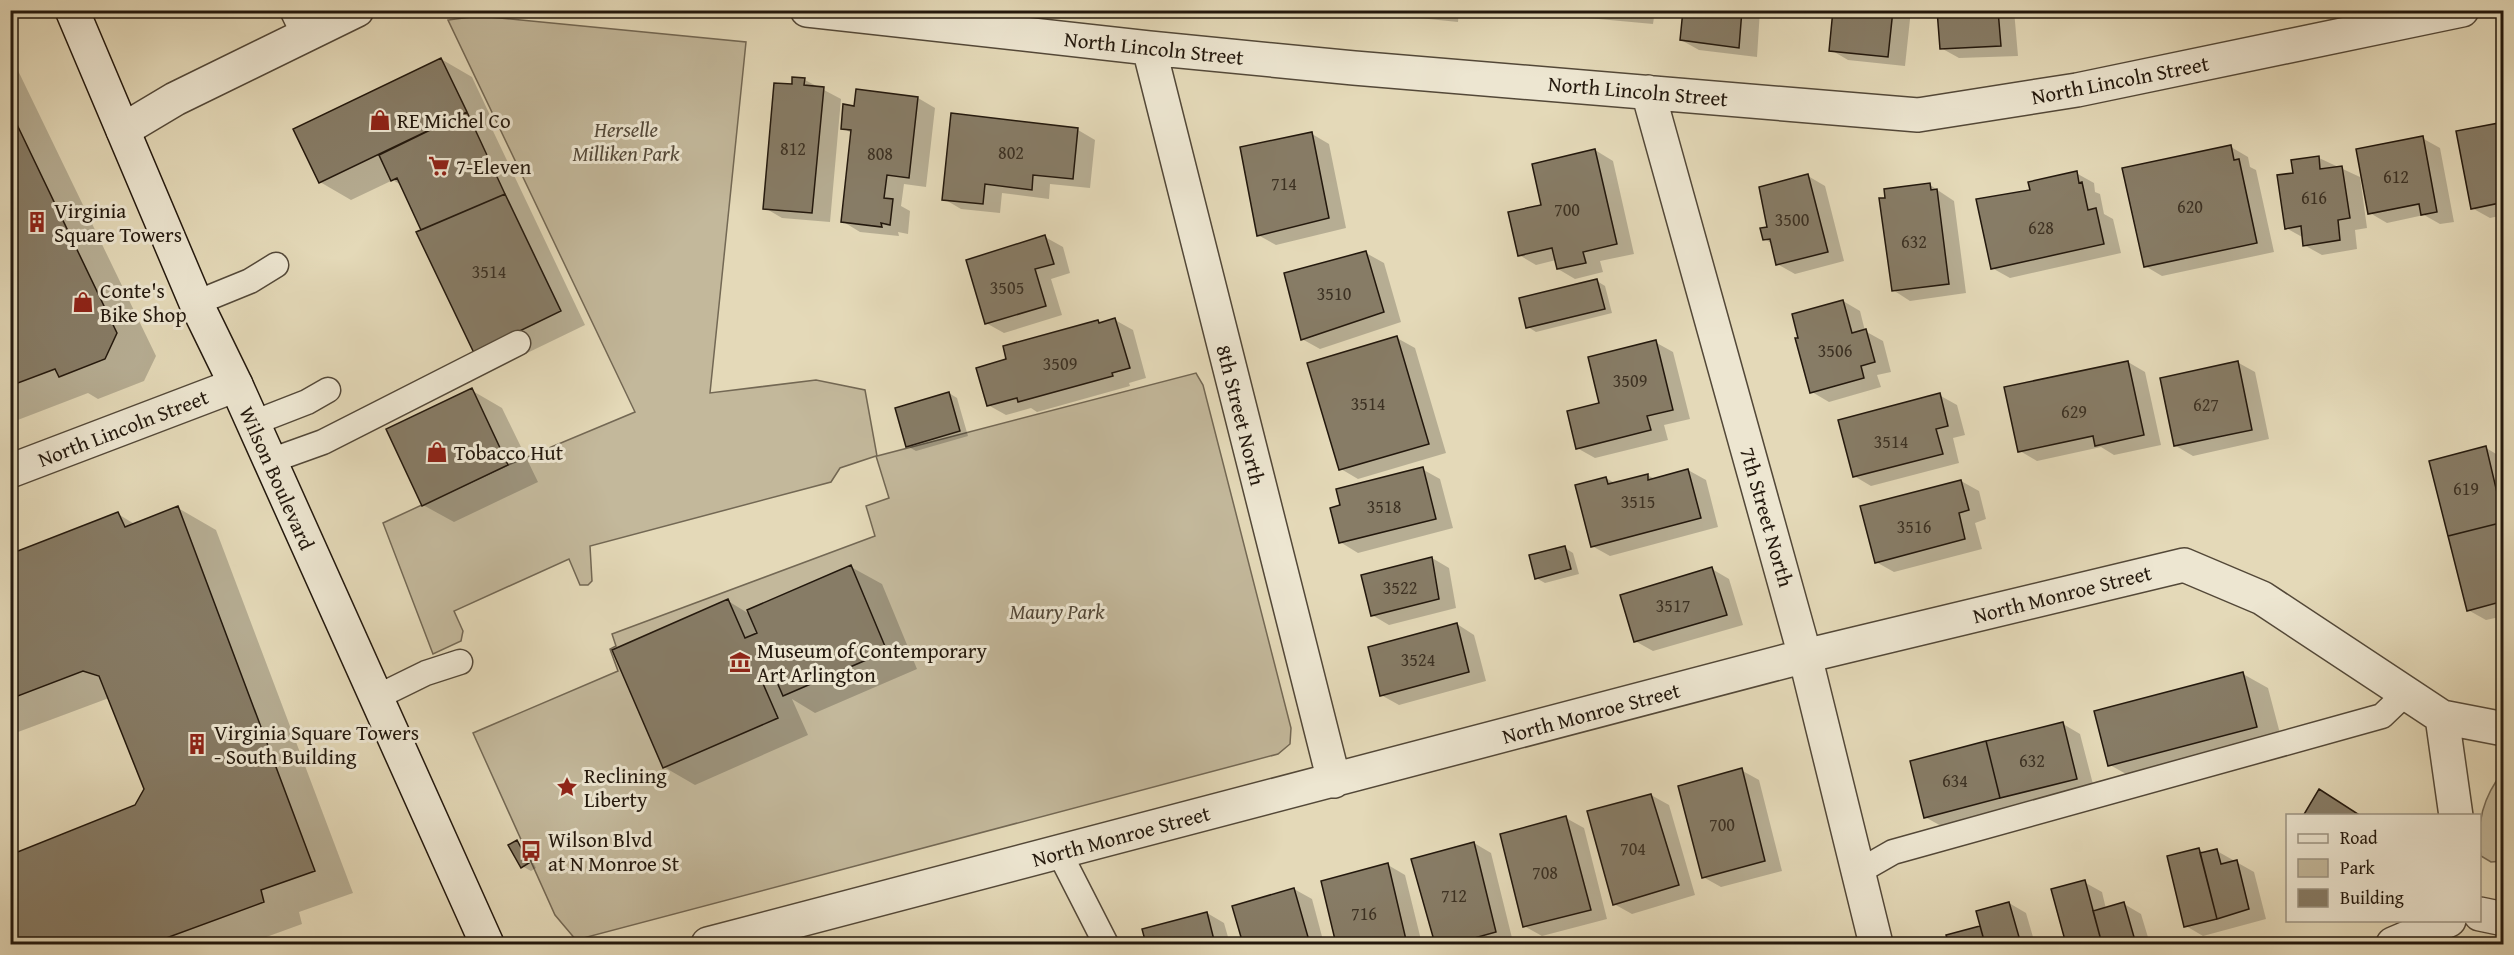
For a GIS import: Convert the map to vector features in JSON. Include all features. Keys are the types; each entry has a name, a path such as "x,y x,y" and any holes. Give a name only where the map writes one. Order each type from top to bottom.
{"street":[{"name":"Wilson Boulevard","path":"72,10 196,303 236,385 487,945"},
{"path":"123,130 298,24 357,10"},
{"name":"North Lincoln Street","path":"807,10 1353,68 1918,115 2078,90 2462,10"},
{"name":"8th Street North","path":"1149,48 1334,781"},
{"name":"7th Street North","path":"1648,92 1805,656 1876,945"},
{"name":"North Lincoln Street","path":"10,471 236,385"},
{"name":"North Monroe Street","path":"708,945 1805,656 2184,565 2262,598 2442,717"},
{"path":"2456,814 2442,717 2504,729"},
{"path":"2481,914 2504,919"},
{"path":"2393,945 2447,922"}],"lane":[{"path":"196,303 250,280 276,265"},
{"path":"270,461 323,442 518,343"},
{"path":"253,423 307,402 328,390"},
{"path":"375,698 426,673 460,662"},
{"path":"1858,872 1893,852 2382,716 2406,693"},
{"path":"1059,852 1106,945"}],"green space":[{"name":"Maury Park","path":"479,16 746,42 710,393 816,380 865,390 877,456 1196,373 1203,385 1291,728 1290,744 1278,754 576,940 555,915 473,733 618,671 610,649 616,646 612,634 875,536 866,506 889,498 876,456 840,468 831,482 590,546 592,581 588,585 580,585 569,559 454,611 463,631 461,641 433,654 383,523 508,465 635,412 448,20"},
{"path":"2503,772 2503,861 2491,862 2481,856 2481,818 2486,801"}],"building":[{"path":"1590,10 1636,10 1636,15"},
{"path":"1683,10 1742,10 1739,48 1680,40"},
{"path":"1833,10 1893,10 1888,57 1829,51"},
{"path":"1937,10 1998,10 2001,46 1940,49"},
{"name":"RE Michel Co","path":"441,58 467,112 319,183 293,129"},
{"path":"792,77 805,78 804,85 824,87 812,213 763,209 774,83 792,84"},
{"path":"856,89 918,97 909,178 887,175 884,198 893,199 890,225 881,223 882,227 841,222 851,130 841,129 843,104 854,106"},
{"name":"Virginia Square Towers","path":"10,110 117,333 105,359 59,377 55,369 10,386"},
{"name":"7-Eleven","path":"467,112 505,194 421,230 397,178 391,181 379,155"},
{"path":"951,113 1078,128 1073,179 1033,175 1032,190 985,184 983,204 942,200"},
{"path":"2504,122 2504,223 2500,203 2471,209 2456,131"},
{"path":"1312,132 1329,218 1257,236 1240,147"},
{"path":"2423,136 2437,212 2421,215 2419,204 2368,214 2356,149"},
{"path":"2231,145 2234,160 2239,159 2257,243 2144,267 2122,168"},
{"path":"1595,149 1617,244 1583,252 1586,263 1557,269 1552,248 1518,256 1508,212 1541,205 1532,164"},
{"path":"2319,156 2320,169 2342,166 2350,218 2338,220 2340,240 2303,246 2301,226 2285,229 2277,175 2293,173 2291,160"},
{"path":"2077,171 2079,183 2082,182 2088,210 2096,208 2104,244 1991,269 1976,199 2030,190 2028,182"},
{"path":"1808,174 1828,252 1776,265 1770,239 1763,240 1760,228 1767,227 1759,187"},
{"path":"1930,183 1931,190 1937,189 1949,284 1892,291 1879,198 1885,198 1884,189"},
{"path":"505,194 561,311 474,353 416,232"},
{"path":"1045,235 1054,264 1035,269 1046,306 985,324 966,260"},
{"path":"1366,251 1384,312 1301,340 1284,273"},
{"path":"1597,279 1605,309 1526,328 1519,298"},
{"path":"1843,300 1852,333 1866,329 1875,362 1861,366 1864,378 1810,393 1795,338 1798,338 1792,314"},
{"path":"1115,318 1130,368 1112,373 1113,376 1018,402 1017,398 987,406 976,368 1006,359 1003,346 1098,320 1099,323"},
{"path":"1397,336 1429,444 1339,470 1307,363"},
{"path":"1656,340 1673,410 1647,416 1651,430 1576,449 1567,411 1599,403 1588,357"},
{"path":"2128,361 2144,435 2095,446 2093,436 2018,452 2004,387"},
{"path":"2238,361 2252,430 2174,446 2160,378"},
{"path":"472,388 508,465 422,506 386,429"},
{"path":"949,392 960,431 906,447 895,408"},
{"path":"1940,393 1948,426 1936,429 1943,454 1853,477 1838,420"},
{"path":"2486,446 2504,522 2448,536 2429,461"},
{"path":"1423,467 1436,519 1339,543 1330,508 1340,505 1336,489"},
{"path":"1688,469 1701,518 1591,547 1575,485 1606,477 1608,484 1648,474 1648,480"},
{"path":"1961,480 1969,510 1959,513 1965,539 1875,563 1860,506"},
{"name":"Virginia Square Towers - South Building","path":"178,506 315,871 261,890 264,902 150,944 14,944 10,935 10,855 135,805 144,789 99,676 83,671 10,699 10,554 118,512 125,527"},
{"path":"2504,522 2504,601 2467,611 2448,536"},
{"path":"1565,546 1571,569 1535,579 1529,555"},
{"path":"1432,557 1439,599 1371,616 1361,575"},
{"name":"Museum of Contemporary Art Arlington","path":"851,565 887,651 783,696 773,673 761,679 778,718 663,768 612,650 728,599 745,638 757,633 747,610"},
{"path":"1712,567 1727,615 1634,642 1620,595"},
{"path":"1457,623 1469,672 1380,696 1368,647"},
{"path":"2243,672 2257,727 2108,766 2094,711"},
{"path":"2063,722 2077,779 2000,798 1986,741"},
{"path":"1986,741 2000,798 1924,818 1910,761"},
{"path":"1742,768 1765,861 1702,878 1678,786"},
{"path":"2319,789 2358,814 2304,814"},
{"path":"1651,794 1679,885 1613,905 1587,811"},
{"path":"1566,816 1591,910 1523,927 1500,834"},
{"path":"517,840 529,863 521,868 508,845"},
{"path":"1474,842 1496,932 1453,944 1435,944 1411,859"},
{"path":"2199,848 2217,919 2184,927 2167,856"},
{"path":"2217,849 2221,864 2237,860 2249,909 2217,919 2200,853"},
{"path":"1388,863 1407,944 1336,944 1321,881"},
{"path":"2085,880 2102,944 2066,944 2051,889"},
{"path":"1294,888 1310,944 1243,944 1232,906"},
{"path":"2009,902 2021,944 1985,944 1976,911"},
{"path":"2124,902 2136,944 2102,944 2093,911"},
{"path":"1207,912 1215,944 1146,944 1142,929"},
{"path":"1980,926 1985,944 1949,944 1946,935"}],"place":[{"name":"RE Michel Co","path":"380,120"},
{"name":"7-Eleven","path":"439,166"},
{"name":"Virginia Square Towers","path":"37,222"},
{"name":"Conte's Bike Shop","path":"83,302"},
{"name":"Tobacco Hut","path":"437,452"},
{"name":"Museum of Contemporary Art Arlington","path":"740,662"},
{"name":"Virginia Square Towers - South Building","path":"197,744"},
{"name":"Reclining Liberty","path":"567,787"},
{"name":"Wilson Blvd at N Monroe St","path":"531,851"}],"park label":[{"name":"Herselle Milliken Park","path":"626,141"}]}
